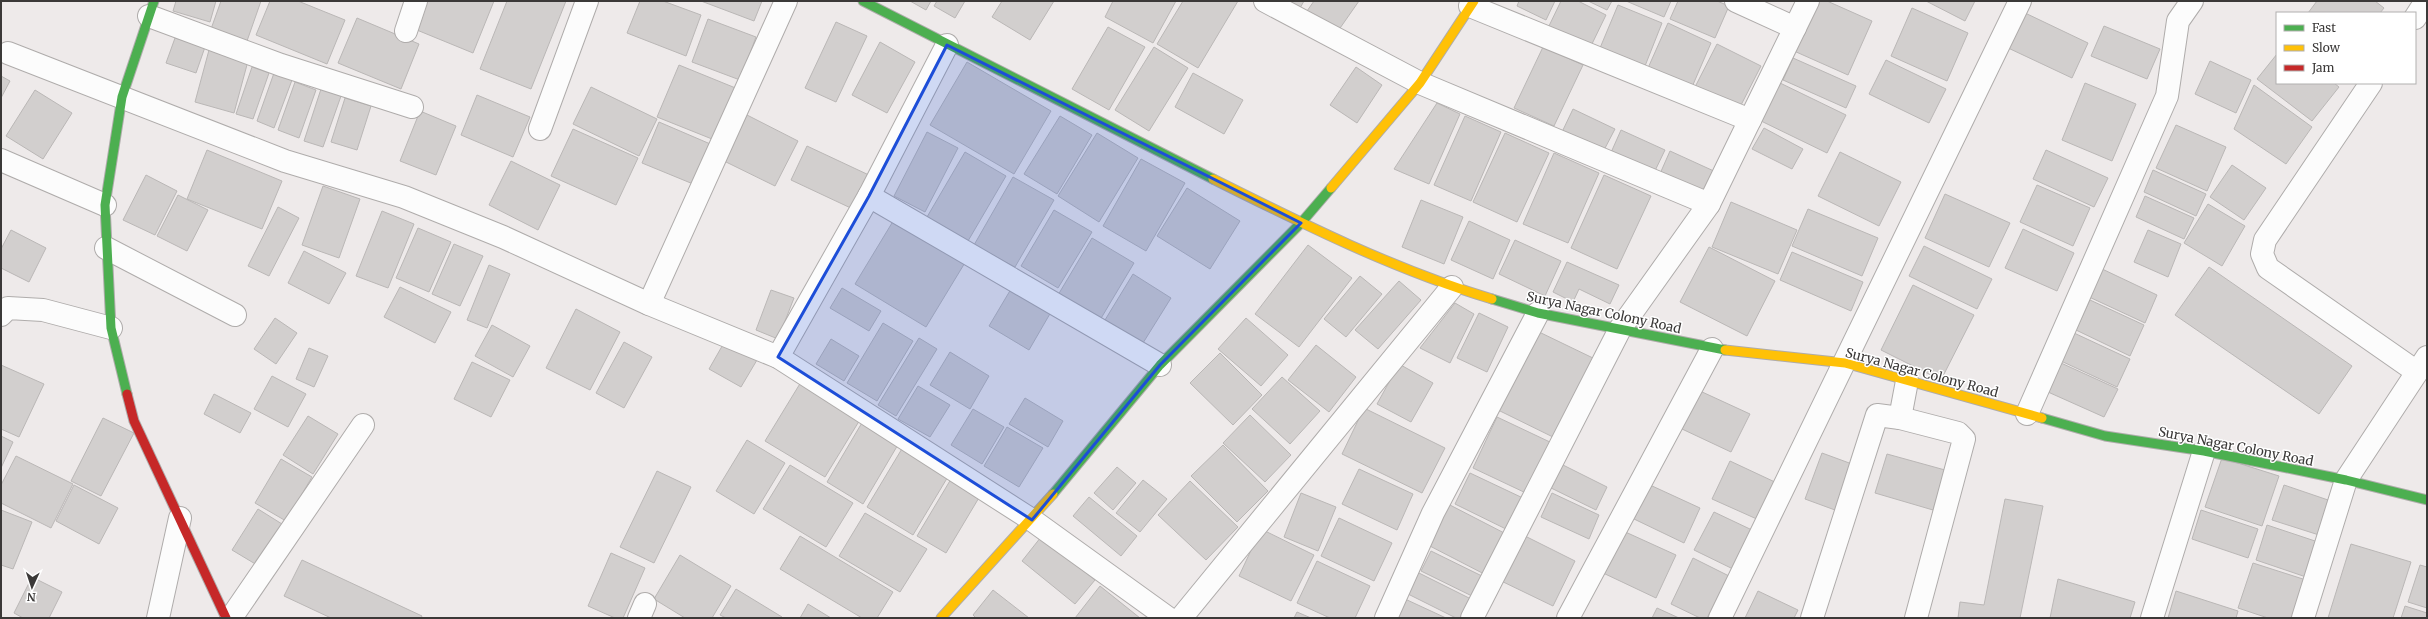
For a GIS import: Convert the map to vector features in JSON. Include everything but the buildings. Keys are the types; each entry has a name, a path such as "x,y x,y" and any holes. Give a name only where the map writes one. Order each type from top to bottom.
{"street":[{"path":"406,32 416,1"},
{"path":"540,129 587,1"},
{"path":"649,304 786,1"},
{"name":"Surya Nagar Colony Road","path":"863,1 1301,223 1452,287 1538,313 1712,348 1844,363 2105,436 2204,451 2346,480 2427,500"},
{"path":"1265,1 1420,83 1709,204"},
{"path":"1736,1 1795,28"},
{"path":"1472,618 1620,329 1709,204 1808,1"},
{"path":"1720,618 2020,1"},
{"path":"2027,414 2167,96 2178,21 2192,1"},
{"path":"2416,16 2426,1"},
{"path":"940,618 1032,520 1160,365 1301,223 1420,83 1472,3 1750,120"},
{"path":"226,618 134,421 111,328 110,277 106,248 105,205 122,97 151,9 281,65 412,108"},
{"path":"778,357 869,196 948,44"},
{"path":"8,53 286,161 404,197 503,237 649,304 778,357 1032,520 1168,618"},
{"path":"2303,618 2346,480 2422,364 2268,268 2262,254 2265,240 2370,84"},
{"path":"1,160 105,205"},
{"path":"869,196 1160,365"},
{"path":"106,248 235,315"},
{"path":"1181,618 1452,287"},
{"path":"1,315 8,308 43,310 111,328"},
{"path":"1386,618 1433,513 1538,313"},
{"path":"1568,618 1712,348"},
{"path":"1900,418 1907,381"},
{"path":"1812,618 1877,415 1900,418 1958,433 1964,439 1916,618"},
{"path":"231,618 363,425"},
{"path":"2152,618 2204,451"},
{"path":"158,618 180,518"}],"highlighted area":[{"path":"947,45 1301,223 1160,365 1032,520 778,357 869,196"}],"traffic: fast":[{"path":"127,394 111,328 105,205 122,97 154,1"},
{"path":"863,1 1213,179"},
{"path":"1053,494 1160,365 1301,223 1331,188"},
{"path":"1492,299 1538,313 1725,350"},
{"path":"2042,418 2105,436 2204,451 2346,480 2427,500"}],"traffic: slow":[{"path":"1331,188 1420,83 1474,1"},
{"path":"1213,179 1350,245 1420,274 1492,299"},
{"path":"1725,350 1845,363 2042,418"},
{"path":"941,618 1053,494"}],"traffic: jam":[{"path":"127,394 134,421 226,618"}]}
